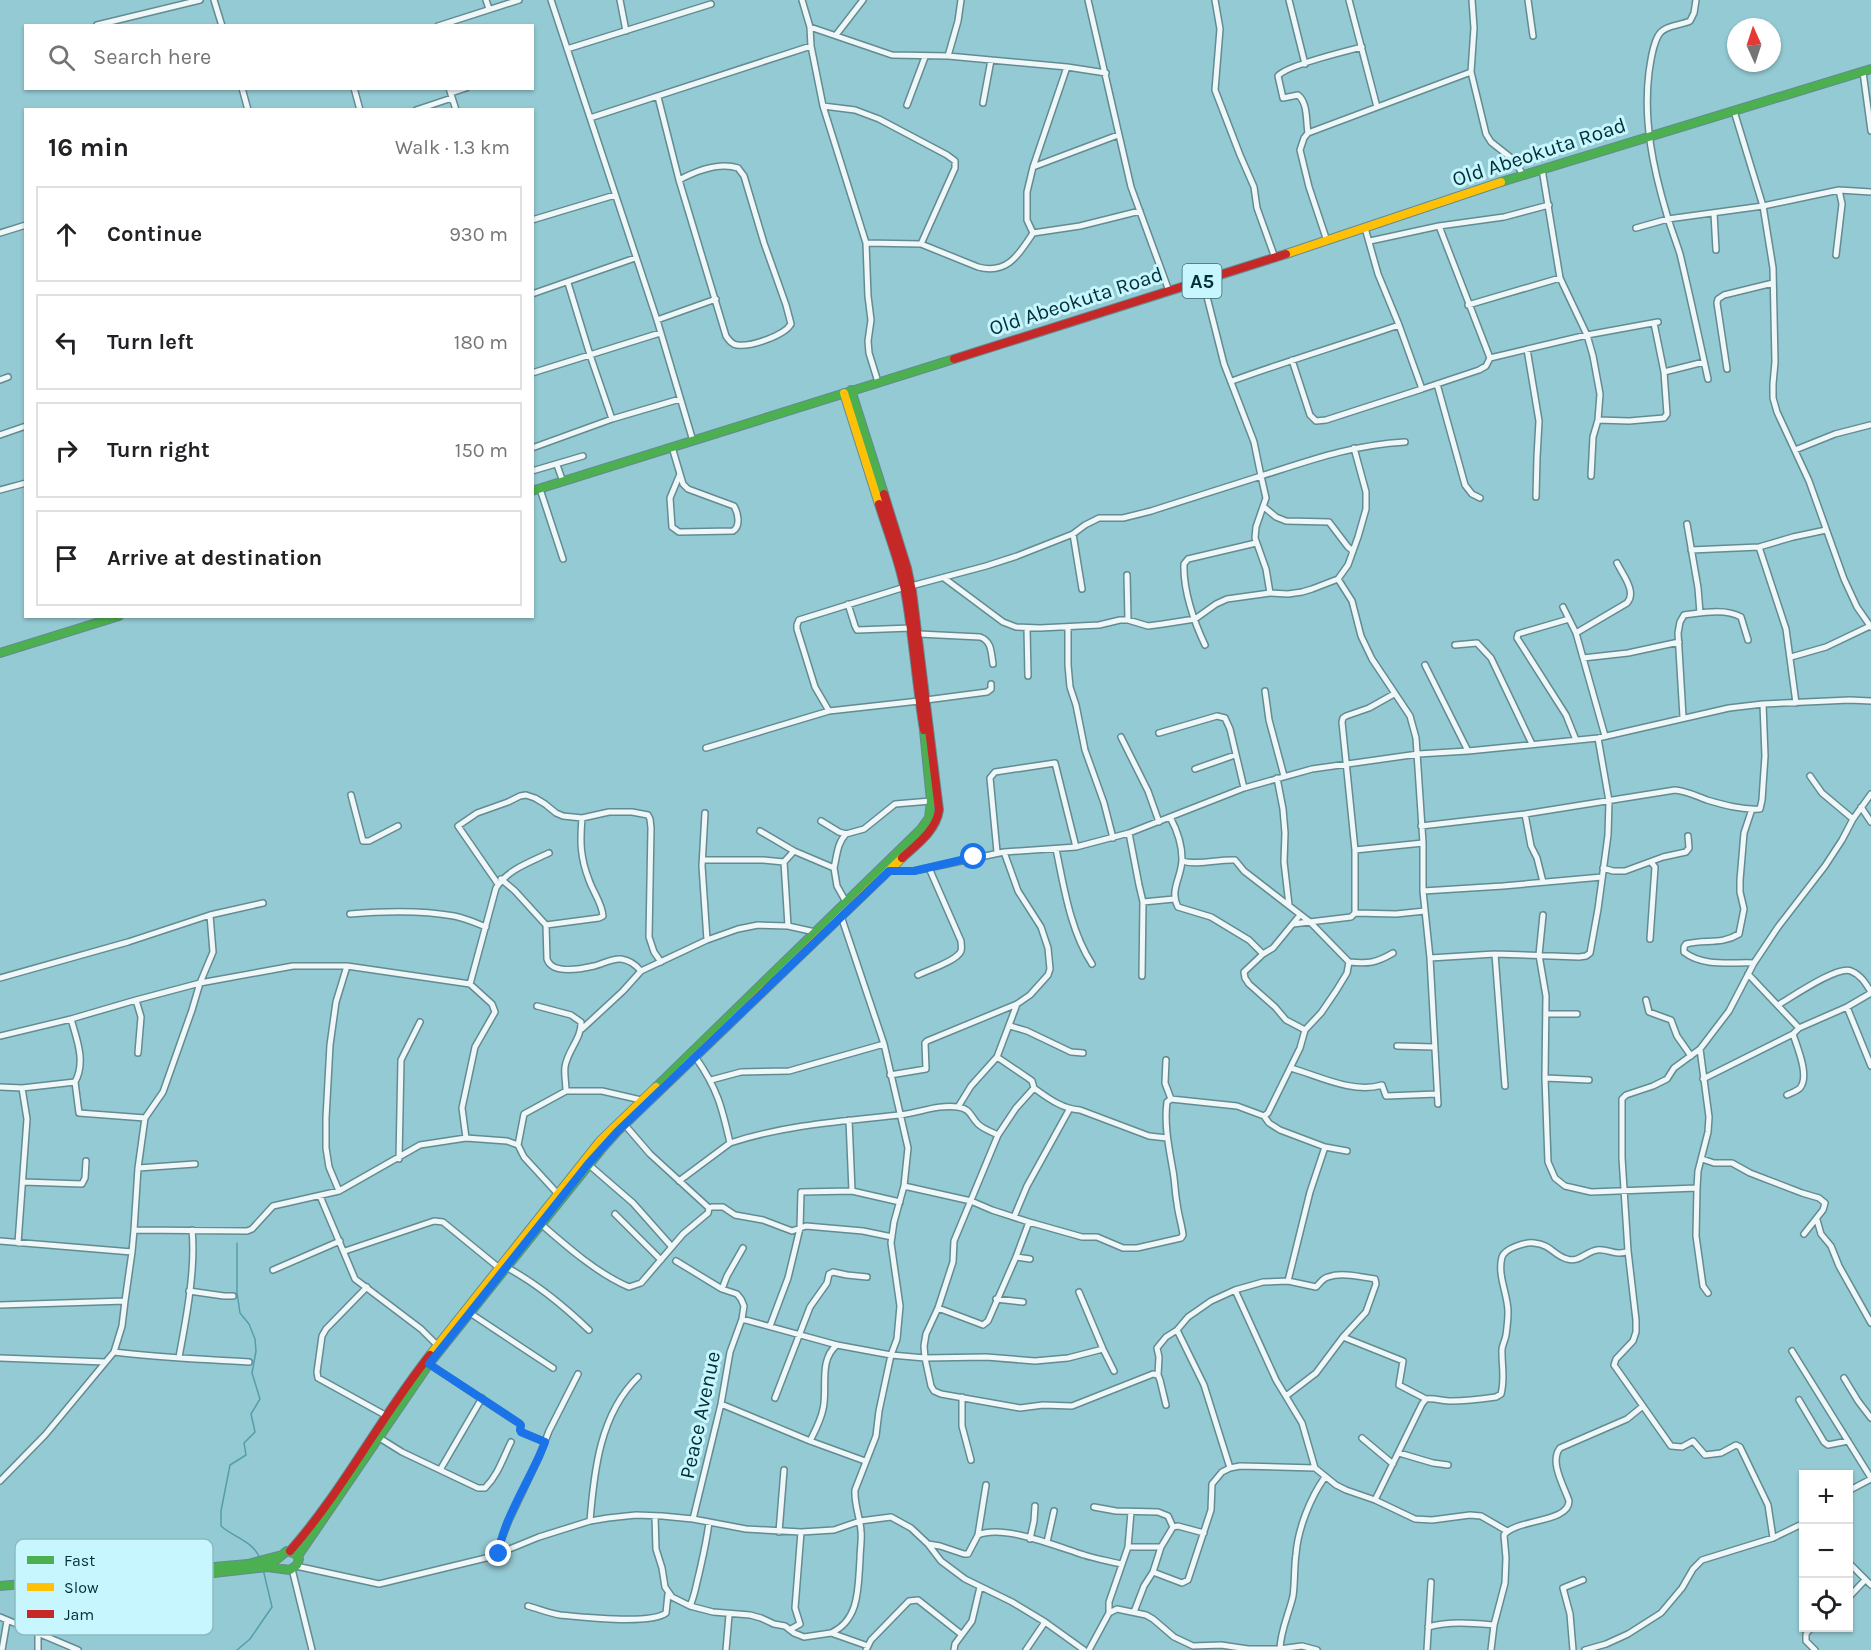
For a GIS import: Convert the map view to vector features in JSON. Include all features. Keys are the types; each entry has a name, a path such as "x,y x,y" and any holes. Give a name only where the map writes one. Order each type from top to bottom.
{"main road":[{"name":"Old Abeokuta Road","path":"536,490 1203,281 1542,169 1867,71"},
{"path":"213,1568 263,1565 294,1568 298,1562 298,1556 429,1364 470,1313 557,1193 600,1141 926,822 931,811 931,801 919,634 908,586 848,391"},
{"path":"213,1570 263,1565 290,1551 312,1526 385,1415 436,1345 541,1224 588,1164 625,1125 930,831 938,818 938,799 911,628 908,586"},
{"path":"0,653 113,618"},
{"path":"290,1551 298,1556"},
{"path":"0,1586 15,1585"},
{"path":"0,1591 15,1590"}],"street":[{"path":"101,24 200,0"},
{"path":"214,0 221,24"},
{"path":"486,0 489,9"},
{"path":"444,24 519,0"},
{"path":"551,0 657,320 693,441"},
{"path":"620,0 626,31"},
{"path":"802,0 810,27 811,46 823,106 867,243 871,320 869,347 878,382"},
{"path":"836,35 863,0"},
{"path":"948,56 958,21 961,0"},
{"path":"1088,0 1131,187 1169,291"},
{"path":"1215,0 1220,29 1215,90 1239,155 1254,187 1257,208 1275,258"},
{"path":"1289,0 1305,64"},
{"path":"1349,0 1377,107"},
{"path":"1472,0 1474,28 1471,72 1486,134 1491,142 1515,161 1523,175"},
{"path":"1528,0 1533,36"},
{"path":"1696,0 1690,21 1682,25 1667,27 1658,35 1651,57 1647,88 1648,136 1653,168 1675,236 1708,379"},
{"path":"567,49 711,4"},
{"path":"810,27 892,55 948,56 1067,67 1106,74"},
{"path":"590,118 811,46"},
{"path":"1308,133 1302,98 1298,95 1283,98 1278,76 1280,72 1362,47"},
{"path":"908,105 925,57"},
{"path":"983,103 991,60"},
{"path":"1033,233 1027,220 1027,192 1033,167 1067,67"},
{"path":"1867,71 1871,130"},
{"path":"1327,241 1309,187 1300,150 1308,133 1471,72"},
{"path":"243,90 247,108"},
{"path":"355,90 359,108"},
{"path":"420,108 451,93 455,108"},
{"path":"658,97 680,180 726,336 733,344 738,345 758,342 788,329 791,324 786,305 744,176 738,168 727,166 704,170 680,180"},
{"path":"823,106 855,111 879,119 947,154 955,161 956,168 921,244"},
{"path":"1734,111 1763,206 1773,268 1775,362 1773,398 1777,412 1809,481 1857,607 1871,626 1826,647 1791,657"},
{"path":"1033,167 1118,135"},
{"path":"1542,169 1560,278 1587,335 1600,394 1598,420 1593,437 1591,476"},
{"path":"1836,255 1842,204 1839,190"},
{"path":"1635,228 1668,219 1763,206 1839,190 1871,192"},
{"path":"534,219 615,195"},
{"path":"1370,241 1439,226 1504,217 1549,205"},
{"path":"867,243 921,244 987,270 1003,266 1017,258 1033,233 1080,226 1140,211"},
{"path":"1714,213 1716,250"},
{"path":"0,233 24,226"},
{"path":"1292,360 1310,415 1316,421 1326,420 1422,389 1486,366 1490,358 1439,226"},
{"path":"1365,228 1378,274 1400,325 1422,389"},
{"path":"534,293 635,258"},
{"path":"1468,305 1560,278"},
{"path":"1203,281 1224,363 1254,442 1266,492 1264,507 1256,527 1256,543 1266,568 1270,593"},
{"path":"568,282 612,419"},
{"path":"1727,369 1718,299 1724,295 1773,283"},
{"path":"657,320 716,299"},
{"path":"1490,358 1587,335 1656,322 1664,372 1667,414 1664,418 1629,421 1598,420"},
{"path":"1232,381 1400,325"},
{"path":"534,372 660,333"},
{"path":"1527,349 1539,421 1536,497"},
{"path":"1664,372 1704,362"},
{"path":"0,380 8,377"},
{"path":"1437,384 1466,485 1472,494 1480,498"},
{"path":"534,447 612,419 680,399"},
{"path":"1795,450 1835,434 1870,425"},
{"path":"0,435 24,427"},
{"path":"829,711 815,687 797,625 799,620 908,586 997,563 1073,534 1099,518 1123,518 1151,511 1354,448 1406,442"},
{"path":"672,447 683,484 688,489 734,506 737,512 738,526 736,529 733,531 676,531 672,527 670,498 680,474"},
{"path":"944,578 1002,622 1027,628 1068,628 1128,620 1148,626 1195,619 1227,599 1270,593 1302,592 1338,579 1348,565 1353,552 1366,509 1366,492 1354,448"},
{"path":"534,471 583,456"},
{"path":"557,465 563,482"},
{"path":"0,490 24,484"},
{"path":"536,490 563,559"},
{"path":"1264,507 1276,517 1286,521 1329,522 1353,552"},
{"path":"1687,524 1700,613"},
{"path":"1691,550 1759,547 1826,530"},
{"path":"1073,534 1082,589"},
{"path":"1205,645 1186,590 1184,568 1186,561 1256,543"},
{"path":"1759,547 1786,629 1796,703"},
{"path":"1576,633 1631,599 1632,592 1617,563"},
{"path":"1127,575 1128,620"},
{"path":"1338,579 1352,601 1361,636 1372,659 1410,716 1416,738 1423,843 1423,891 1430,958 1438,1104"},
{"path":"848,604 857,630 911,628"},
{"path":"1430,958 1495,954 1579,957 1590,953 1608,835 1609,801 1601,737 1583,658 1576,633 1563,607"},
{"path":"1683,717 1679,642 1680,622 1684,615 1734,614 1741,617 1748,640"},
{"path":"1569,619 1518,634 1517,638 1566,715 1576,740"},
{"path":"1027,628 1028,676"},
{"path":"1068,628 1070,687 1085,750 1113,838"},
{"path":"919,634 986,639 989,643 993,664"},
{"path":"1583,658 1628,653 1679,642"},
{"path":"1455,645 1477,643 1491,657 1532,744"},
{"path":"1425,665 1468,751"},
{"path":"706,748 829,711 987,692 991,689 991,684"},
{"path":"1265,691 1269,720 1284,776"},
{"path":"1355,913 1355,850 1343,718 1369,708 1394,694"},
{"path":"889,871 914,871 997,852 1076,847 1129,834 1244,788 1284,776 1346,764 1418,754 1601,737 1683,717 1762,704 1871,701"},
{"path":"1422,826 1525,814 1675,790 1686,791 1728,806 1760,809 1765,756 1762,704"},
{"path":"1159,733 1217,716 1225,718 1230,729 1244,788"},
{"path":"1121,737 1148,791 1159,822"},
{"path":"1195,769 1235,755"},
{"path":"997,852 990,778 992,774 1055,763 1076,847"},
{"path":"1810,776 1822,793 1853,819"},
{"path":"1277,778 1283,809 1284,862 1289,905"},
{"path":"1773,1538 1768,1505 1740,1447 1736,1445 1721,1453 1705,1455 1693,1441 1682,1447 1671,1446 1614,1365 1616,1359 1633,1341 1636,1332 1624,1190 1622,1099 1626,1095 1667,1079 1674,1068 1700,1049 1729,1011 1754,963 1778,927 1825,866 1871,794"},
{"path":"351,795 363,841 369,841 398,826"},
{"path":"640,971 628,961 615,959 595,966 556,969 549,964 546,924 516,891 500,881 458,825 477,813 526,795 545,804 556,813 582,818 609,812 648,815 650,819 649,937 654,952 661,962"},
{"path":"846,902 837,886 834,868 838,847 846,834 864,829 895,804 931,801"},
{"path":"1861,807 1871,822"},
{"path":"1752,809 1744,833 1740,880 1744,909 1739,934 1732,939 1717,942 1697,941 1686,944 1684,952 1690,957 1706,962 1754,963"},
{"path":"705,813 703,860 707,940"},
{"path":"1525,814 1531,846 1538,858 1543,882"},
{"path":"1170,817 1177,832 1182,861 1174,890 1174,899 1178,907 1211,917 1249,940 1263,954"},
{"path":"546,924 603,916 603,910 588,879 579,844 582,818"},
{"path":"821,821 846,834"},
{"path":"760,831 834,868"},
{"path":"1129,834 1143,902 1142,976"},
{"path":"1603,868 1625,871 1686,852 1689,848 1688,836"},
{"path":"1355,850 1423,843"},
{"path":"1056,849 1074,926 1092,964"},
{"path":"788,926 784,862 794,850"},
{"path":"890,1075 926,1069 925,1043 927,1041 1017,1004 1048,975 1050,969 1047,948 1041,927 1018,891 1004,852"},
{"path":"470,984 500,881 516,869 549,853"},
{"path":"1182,861 1192,864 1224,859 1235,860 1244,871 1310,922 1349,962 1379,962 1393,953"},
{"path":"703,860 784,862"},
{"path":"1650,939 1655,867 1651,862"},
{"path":"918,975 955,958 961,952 962,946 929,868"},
{"path":"1423,891 1602,877"},
{"path":"1143,902 1174,899"},
{"path":"0,978 129,942 210,915 264,903"},
{"path":"350,914 378,911 456,916 486,927"},
{"path":"1293,924 1351,917 1355,913 1396,914 1425,911"},
{"path":"0,1480 45,1435 114,1352 122,1326 126,1300 145,1118 163,1092 200,983 213,952 210,915"},
{"path":"1300,915 1273,948 1244,972 1249,984 1286,1020 1305,1029"},
{"path":"1543,915 1539,955 1546,996 1545,1078 1548,1162 1555,1178 1565,1185 1591,1192 1696,1188"},
{"path":"668,1594 690,1606 729,1615 750,1615 810,1637 831,1633 845,1624 851,1616 858,1595 862,1539 854,1497 876,1436 891,1355 897,1339 900,1306 891,1243 904,1186 908,1148 884,1044 841,916"},
{"path":"566,1091 565,1067 582,1029 640,971 707,940 747,926 788,926 815,932"},
{"path":"1495,954 1505,1086"},
{"path":"1264,1116 1268,1113 1291,1068 1305,1029 1321,1013 1336,991 1347,973 1349,962"},
{"path":"0,1036 71,1020 200,983 293,966 347,966 470,984 492,1004 495,1012 475,1047 462,1108 466,1138"},
{"path":"339,1191 329,1167 326,1148 326,1118 334,1013 347,966"},
{"path":"1703,1079 1793,1034 1799,1028 1847,1007 1871,992 1861,977 1844,969 1831,974 1778,1005"},
{"path":"1748,974 1799,1028"},
{"path":"135,1000 141,1017 138,1053"},
{"path":"1646,1000 1647,1009 1651,1014 1671,1020 1677,1036 1691,1056"},
{"path":"958,1107 971,1086 997,1057 1017,1004"},
{"path":"537,1006 571,1015 581,1022 582,1029"},
{"path":"1847,1007 1871,1066"},
{"path":"1546,1014 1576,1014"},
{"path":"71,1020 80,1046 80,1073 75,1082 79,1113 145,1118"},
{"path":"399,1159 401,1060 420,1022"},
{"path":"1010,1026 1036,1034 1071,1052 1083,1053"},
{"path":"1787,1095 1799,1089 1803,1080 1803,1067 1793,1034"},
{"path":"711,1080 741,1072 789,1071 884,1044"},
{"path":"1397,1046 1434,1047"},
{"path":"1700,1049 1709,1117 1696,1188 1696,1236 1703,1286 1708,1293"},
{"path":"997,1057 1032,1081 1034,1088 1069,1110 1080,1110 1149,1136 1167,1138"},
{"path":"696,1058 711,1080 722,1106 730,1143"},
{"path":"1166,1060 1165,1083 1171,1100"},
{"path":"1291,1068 1334,1082 1371,1088 1382,1085 1386,1096 1437,1094"},
{"path":"1545,1078 1589,1080"},
{"path":"0,1087 22,1088 75,1082"},
{"path":"18,1243 27,1119 22,1088"},
{"path":"1034,1088 1016,1108 998,1135 954,1241 953,1262 938,1308 926,1334 924,1346 931,1386 934,1391 941,1394 1020,1408 1043,1404 1072,1406 1148,1375 1158,1375"},
{"path":"518,1145 524,1114 566,1091 602,1091 641,1100"},
{"path":"904,1186 971,1201 1029,1222 1082,1237 1097,1237 1122,1248 1137,1248 1181,1238 1183,1235 1167,1138 1166,1109 1167,1102 1171,1100 1237,1106 1264,1116 1269,1123 1280,1130 1325,1147 1347,1151"},
{"path":"679,1181 730,1143 755,1135 849,1120 901,1115 934,1107 958,1107 969,1110 978,1124 998,1135"},
{"path":"1014,1217 1027,1186 1069,1110"},
{"path":"849,1120 852,1191"},
{"path":"625,1125 650,1154 709,1208 723,1207 735,1215 763,1220 792,1231 806,1226 854,1230 892,1237"},
{"path":"134,1230 247,1231 252,1229 273,1206 339,1191 399,1159 420,1145 466,1138 516,1143 524,1157 557,1193"},
{"path":"1288,1281 1310,1192 1325,1147"},
{"path":"1702,1158 1714,1162 1732,1163 1750,1173 1819,1198 1825,1203 1823,1210 1804,1234"},
{"path":"23,1182 82,1184 85,1178 86,1161"},
{"path":"138,1168 195,1164"},
{"path":"588,1164 633,1203 672,1247"},
{"path":"770,1326 788,1278 800,1228 801,1192 852,1191 900,1202"},
{"path":"320,1196 355,1279 421,1329 436,1345"},
{"path":"541,1224 575,1252 629,1287 641,1283 683,1234 702,1220 709,1208"},
{"path":"615,1214 661,1260"},
{"path":"1816,1220 1821,1234 1831,1246 1839,1266 1871,1323"},
{"path":"345,1251 435,1221 443,1222 502,1267 521,1275 546,1293 590,1329"},
{"path":"938,1308 984,1325 988,1321 1016,1257 1029,1222"},
{"path":"179,1357 189,1291 192,1230"},
{"path":"273,1270 340,1240"},
{"path":"0,1241 132,1252"},
{"path":"1343,1337 1403,1361 1399,1385 1426,1399 1458,1401 1496,1397 1501,1394 1504,1376 1502,1343 1506,1335 1508,1311 1502,1279 1502,1260 1505,1252 1530,1243 1544,1245 1570,1260 1579,1259 1595,1250 1622,1254 1628,1251"},
{"path":"722,1289 743,1248"},
{"path":"1016,1257 1030,1259"},
{"path":"676,1261 722,1289 737,1294 744,1306 742,1318 837,1345 891,1355 925,1358 986,1357 1035,1361 1068,1358 1103,1349"},
{"path":"775,1398 810,1306 831,1272 867,1277"},
{"path":"1166,1405 1158,1375 1157,1348 1166,1336 1177,1330 1188,1317 1211,1301 1235,1290 1263,1282 1288,1281 1316,1287 1329,1276 1356,1275 1375,1279 1376,1284 1366,1312 1316,1372 1286,1396"},
{"path":"367,1287 326,1329 322,1336 317,1372 318,1378 385,1415"},
{"path":"1235,1290 1251,1327 1302,1423 1315,1468 1325,1477 1346,1490 1375,1500 1415,1519 1481,1516 1507,1531"},
{"path":"189,1291 233,1296"},
{"path":"1079,1292 1114,1371"},
{"path":"996,1299 1023,1302"},
{"path":"0,1305 126,1300"},
{"path":"470,1313 553,1368"},
{"name":"Peace Avenue","path":"693,1519 721,1404 730,1352 742,1318"},
{"path":"1177,1330 1204,1385 1230,1468"},
{"path":"810,1441 823,1410 825,1368 828,1357 837,1345"},
{"path":"1792,1351 1871,1478 1853,1488"},
{"path":"114,1352 147,1357 249,1362"},
{"path":"0,1358 105,1362"},
{"path":"429,1364 520,1424 521,1432 545,1442"},
{"path":"499,1554 499,1546 509,1520 578,1374"},
{"path":"590,1521 597,1456 601,1443 621,1399 638,1377"},
{"path":"1844,1378 1871,1418"},
{"path":"962,1397 962,1426 971,1460"},
{"path":"440,1470 482,1398"},
{"path":"1375,1500 1426,1399"},
{"path":"1799,1400 1824,1442 1828,1445 1848,1441"},
{"path":"721,1404 810,1441 866,1461"},
{"path":"1492,1649 1494,1625 1504,1598 1506,1558 1504,1535 1507,1531 1569,1507 1555,1461 1560,1448 1627,1419 1643,1406"},
{"path":"378,1437 402,1452 473,1487 485,1488 500,1468 512,1442"},
{"path":"1362,1438 1393,1464"},
{"path":"1399,1453 1448,1465"},
{"path":"1153,1572 1182,1583 1188,1580 1211,1510 1212,1484 1222,1472 1240,1467 1315,1468"},
{"path":"779,1532 784,1470"},
{"path":"1279,1650 1280,1638 1293,1594 1296,1551 1309,1505 1325,1477"},
{"path":"928,1544 968,1554 978,1534 986,1485"},
{"path":"1030,1539 1035,1506"},
{"path":"1094,1507 1116,1511 1158,1512 1168,1516 1173,1525 1204,1533"},
{"path":"1047,1542 1054,1511"},
{"path":"1111,1611 1108,1606 1128,1547 1131,1512"},
{"path":"312,1650 294,1568 379,1584 499,1554 539,1537 590,1521 636,1515 693,1519 746,1529 779,1532 834,1530 860,1521 891,1517 912,1528 941,1561 965,1579 1012,1602 1084,1650"},
{"path":"528,1606 559,1615 616,1620 659,1617 666,1613 668,1594 656,1549 656,1516"},
{"path":"690,1606 705,1556 709,1522"},
{"path":"1585,1650 1628,1634 1661,1613 1702,1560 1773,1538 1800,1524"},
{"path":"1134,1612 1153,1572 1161,1547 1173,1525"},
{"path":"790,1629 800,1624 795,1608 801,1532"},
{"path":"978,1534 1002,1533 1047,1542 1084,1555 1121,1564"},
{"path":"1128,1547 1161,1547"},
{"path":"1853,1567 1871,1586"},
{"path":"1573,1650 1570,1614 1563,1588 1583,1580"},
{"path":"1853,1593 1865,1580"},
{"path":"1427,1650 1431,1582"},
{"path":"954,1650 961,1634 972,1621 980,1587"},
{"path":"831,1633 867,1648 871,1640 909,1601 918,1600 961,1634"},
{"path":"1089,1650 1111,1611 1118,1609 1154,1619 1174,1637 1192,1646 1221,1645 1279,1650 1302,1646 1317,1650"},
{"path":"726,1650 729,1615"},
{"path":"0,1617 15,1624"},
{"path":"2,1650 7,1621"},
{"path":"1026,1650 1045,1622"},
{"path":"1428,1627 1461,1622 1494,1625"},
{"path":"1808,1632 1806,1641 1815,1650"},
{"path":"40,1635 78,1650"},
{"path":"1069,1650 1074,1642"}],"waterway":[{"path":"237,1243 237,1293 240,1313 249,1324 255,1339 256,1351 252,1373 260,1399 251,1414 255,1432 244,1443 246,1455 230,1465 221,1511 221,1526 249,1544 260,1559"},
{"path":"237,1650 250,1639 272,1607 263,1569"}],"traffic: fast":[{"path":"1501,182 1871,69"},
{"path":"534,490 954,359"},
{"path":"851,390 884,494"},
{"path":"0,653 113,618"},
{"path":"656,1087 921,829 929,818 931,801 924,730"},
{"path":"298,1556 429,1364 600,1151"},
{"path":"287,1551 296,1554 299,1559 297,1565 290,1570 267,1567 282,1555 287,1551"},
{"path":"213,1567 248,1564 282,1555"},
{"path":"213,1573 267,1567"},
{"path":"0,1586 15,1585"}],"traffic: slow":[{"path":"1286,254 1501,182"},
{"path":"844,393 879,504"},
{"path":"600,1151 902,858"},
{"path":"430,1355 600,1141 656,1087"}],"traffic: jam":[{"path":"954,359 1286,254"},
{"path":"884,494 912,591 939,810 930,831 902,858"},
{"path":"879,504 905,589 924,730"},
{"path":"290,1551 327,1504 430,1355"}],"route":[{"path":"499,1554 499,1546 509,1520 545,1442 521,1432 519,1423 429,1364 588,1164 617,1132 889,871 914,871 974,857"}]}
